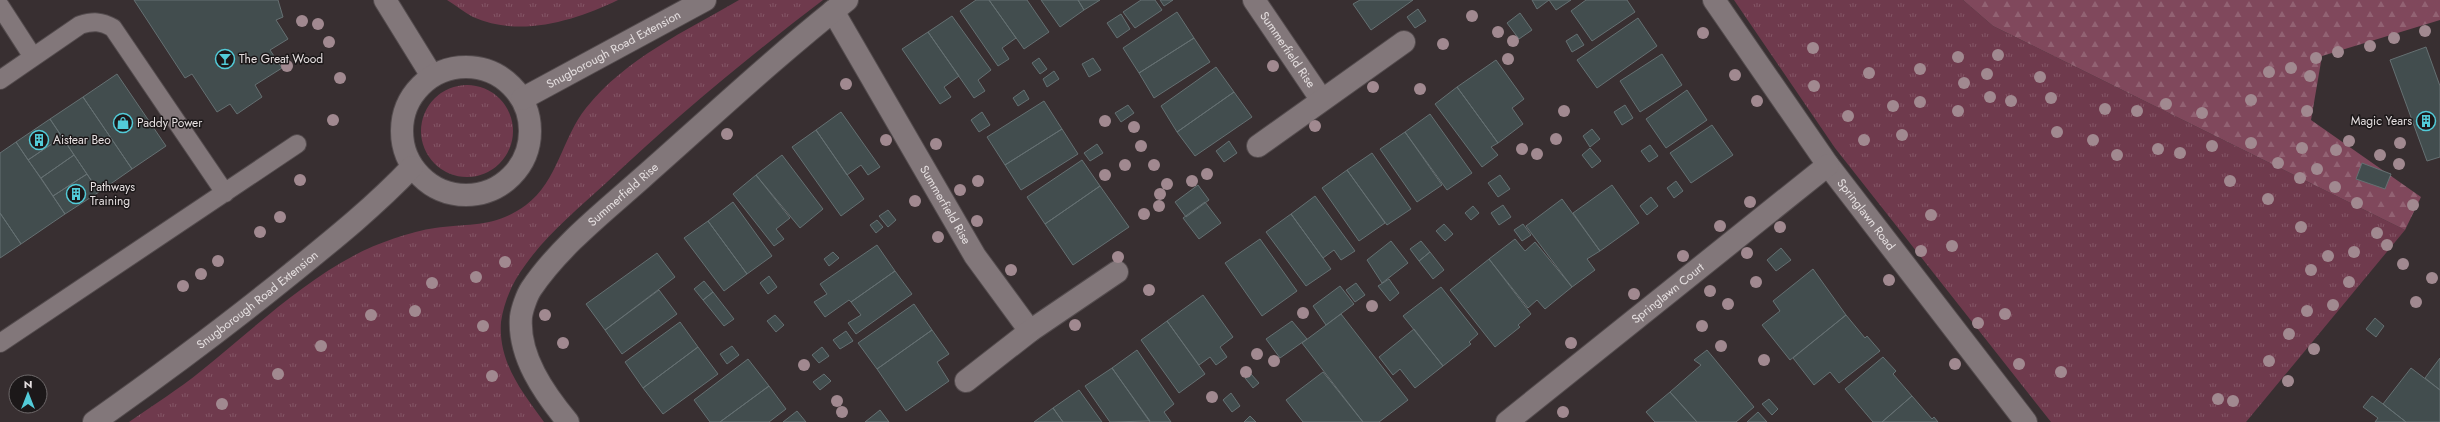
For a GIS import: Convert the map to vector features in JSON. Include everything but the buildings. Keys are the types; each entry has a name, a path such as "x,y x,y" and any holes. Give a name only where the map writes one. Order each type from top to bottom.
{"street":[{"path":"385,0 432,76"},
{"name":"Snugborough Road Extension","path":"522,100 705,0"},
{"name":"Summerfield Rise","path":"1254,0 1321,99"},
{"name":"Springlawn Road","path":"1714,0 1828,165 2026,422"},
{"name":"Summerfield Rise","path":"568,422 535,375 523,344 521,316 530,290 554,260 604,213 728,100 840,6 975,256 1030,331"},
{"name":"Summerfield Rise","path":"1258,146 1321,99 1404,42"},
{"path":"472,67 491,73 509,83 522,100 529,120 529,142 522,162 508,179 490,191 468,195 447,193 427,183 412,166 404,148 401,128 406,108 417,90 432,76 451,69 472,67"},
{"name":"Springlawn Court","path":"1507,422 1828,165"},
{"name":"Snugborough Road Extension","path":"94,422 175,365 278,284 383,198 412,166"},
{"path":"966,381 1030,331 1117,272"}],"lane":[{"path":"0,6 33,58"},
{"path":"0,80 80,25 92,21 104,22 113,28 225,193"},
{"path":"0,343 297,144"}],"green space":[{"path":"447,0 618,0 601,8 565,20 547,24 509,26 491,23 473,17"},
{"path":"739,0 823,0 712,88 658,135 574,212 544,242 521,271 513,284 504,306 501,322 503,350 513,376 544,422 129,422 193,378 294,294 334,267 355,255 383,242 416,232 435,228 471,225 504,218 526,205 546,184 578,120 586,108 602,90 619,74 638,60"},
{"path":"1734,0 1963,0 1993,26 2405,230 2246,422 2051,422 1835,148"},
{"path":"1963,0 2440,0 2440,20 2322,56 2311,120 2421,197 2405,230 1993,26"},
{"path":"467,85 484,89 499,99 509,114 513,131 509,148 499,163 484,173 467,177 450,173 435,163 425,148 421,131 425,114 435,99 450,89"}],"place":[{"name":"The Great Wood","path":"225,59"},
{"name":"Magic Years","path":"2426,121"},
{"name":"Paddy Power","path":"123,123"},
{"name":"Aistear Beo","path":"39,140"},
{"name":"Pathways Training","path":"76,194"}]}
